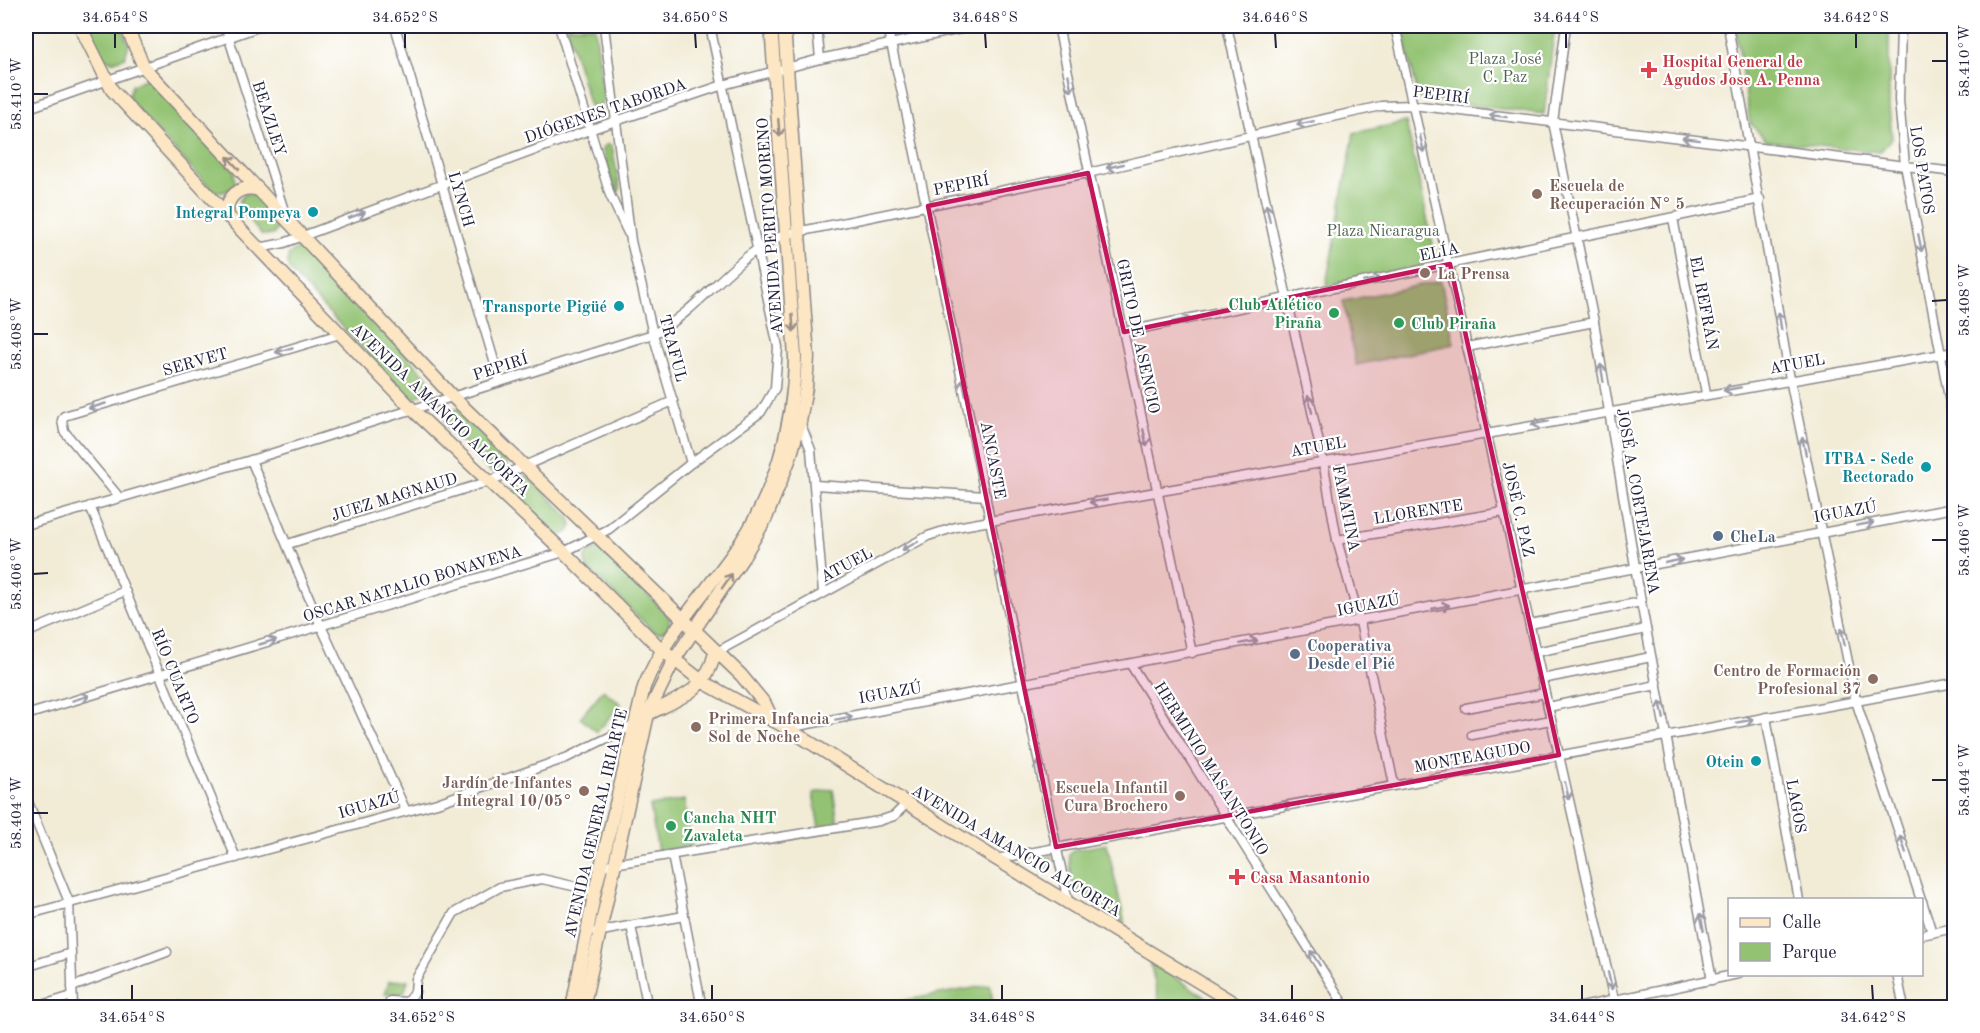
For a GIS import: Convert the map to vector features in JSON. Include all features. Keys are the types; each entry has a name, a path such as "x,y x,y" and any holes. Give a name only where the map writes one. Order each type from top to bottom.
{"main road":[{"name":"AVENIDA AMANCIO ALCORTA","path":"80,26 106,81 228,217 413,410 564,552 662,650 703,682 787,728 996,859 1242,1008"},
{"name":"AVENIDA AMANCIO ALCORTA","path":"126,26 144,67 453,397 693,628 715,653 741,675 765,704 773,721"},
{"name":"AVENIDA PERITO MORENO","path":"771,26 793,233"},
{"name":"AVENIDA PERITO MORENO","path":"784,26 793,233 794,423"},
{"path":"228,217 228,204 235,193 246,188 259,190"},
{"name":"AVENIDA GENERAL IRIARTE","path":"583,1008 595,891 644,687 662,650 734,553 757,514 794,423"},
{"name":"AVENIDA GENERAL IRIARTE","path":"572,1008 592,933 614,864 648,714 674,660 693,628 744,556 766,518 790,458 794,423"},
{"path":"703,682 713,666 715,653"},
{"name":"IGUAZÚ","path":"648,714 690,694 703,682"}],"street":[{"name":"BEAZLEY","path":"225,26 287,220"},
{"path":"26,109 261,26"},
{"name":"LYNCH","path":"395,26 500,381"},
{"name":"TRAFUL","path":"560,26 610,195 631,241"},
{"name":"TRAFUL","path":"604,26 631,241 653,334 691,463"},
{"path":"711,26 758,250"},
{"path":"817,26 820,59"},
{"name":"ANCASTE","path":"887,26 928,206 1021,685 1068,901"},
{"name":"DIÓGENES TABORDA","path":"254,244 276,245 592,129 723,85 820,59 975,26"},
{"name":"GRITO DE ASENCIO","path":"1058,26 1192,653"},
{"name":"FAMATINA","path":"1227,26 1323,461 1337,540 1360,622 1394,785"},
{"name":"JOSÉ C. PAZ","path":"1395,26 1614,1000"},
{"name":"JOSÉ A. CORTEJARENA","path":"1566,26 1553,122 1594,322 1641,602 1713,980"},
{"path":"1728,26 1790,379 1856,701 1920,898"},
{"name":"LOS PATOS","path":"1901,26 1899,100 1905,165 1954,424"},
{"name":"PEPIRÍ","path":"26,525 251,460 653,334 680,318 758,250 793,233 1088,173 1251,134 1382,106 1413,105 1954,172"},
{"name":"ELÍA","path":"1124,332 1760,199"},
{"name":"EL REFRÁN","path":"1673,218 1706,393"},
{"name":"OSCAR NATALIO BONAVENA","path":"26,715 564,552 597,537 691,463 761,412 768,404 777,376 778,347 758,250"},
{"path":"1467,347 1594,322"},
{"name":"SERVET","path":"119,497 64,431 62,420 69,414 340,334"},
{"name":"ATUEL","path":"715,653 928,536 956,526 1706,393 1954,352"},
{"name":"JUEZ MAGNAUD","path":"288,544 490,482 673,401"},
{"path":"794,423 811,450 824,593"},
{"path":"251,460 321,626 406,811"},
{"path":"815,485 986,496"},
{"name":"RÍO CUARTO","path":"90,506 236,858"},
{"name":"IGUAZÚ","path":"787,728 1360,622 1954,508"},
{"name":"LLORENTE","path":"1337,540 1504,512"},
{"path":"26,633 125,591"},
{"path":"1530,624 1641,602"},
{"path":"1536,652 1646,629"},
{"path":"1542,680 1651,657"},
{"name":"HERMINIO MASANTONIO","path":"1131,665 1224,817 1346,1008"},
{"name":"MONTEAGUDO","path":"996,859 1954,683"},
{"path":"1548,707 1657,685"},
{"path":"1466,708 1545,693"},
{"name":"IGUAZÚ","path":"26,915 406,811 526,773 590,747 633,726 648,714"},
{"name":"LAGOS","path":"1766,717 1799,898"},
{"path":"1472,735 1551,720"},
{"path":"26,797 69,902 73,1008"},
{"path":"601,866 879,821 894,816 907,803"},
{"path":"672,855 702,1008"},
{"path":"390,1005 407,1002 415,992 416,979 454,913 500,887 542,879 595,891"},
{"path":"1923,906 1932,933"},
{"path":"592,933 684,916"},
{"path":"631,926 648,1008"},
{"path":"1923,935 1954,928"},
{"path":"33,1008 167,952"},
{"path":"26,967 71,954"},
{"path":"1577,1008 1733,976"},
{"path":"1897,976 1904,1008"}],"highlighted area":[{"path":"1088,173 1124,332 1450,264 1559,755 1056,847 928,206"}],"green space":[{"path":"87,26 121,26 129,44 125,57 112,62 102,57"},
{"path":"566,26 595,26 604,100 598,108 591,107 589,103"},
{"name":"Plaza José C. Paz","path":"1402,26 1555,26 1544,114 1419,99"},
{"path":"1735,26 1889,26 1889,106 1892,138 1880,152 1767,141 1750,123"},
{"path":"149,79 234,170 235,184 229,189 220,192 210,188 132,104 129,95 132,85"},
{"name":"Plaza Nicaragua","path":"1406,122 1438,268 1326,285 1354,133"},
{"path":"608,144 612,146 620,189 618,192 615,191 602,148"},
{"path":"246,193 262,201 275,215 279,226 273,235 262,235 241,211 239,201"},
{"path":"300,247 307,249 428,378 426,392 415,398 405,394 289,270 287,263 289,254"},
{"name":"Club Piraña","path":"1441,281 1454,344 1356,365 1343,301"},
{"path":"451,409 458,409 506,456 507,464 502,472 491,472 446,427 444,416"},
{"path":"521,476 528,476 570,518 572,525 569,532 562,535 555,534 515,495 513,484"},
{"path":"596,549 603,551 668,615 670,622 667,629 660,633 653,631 587,568 585,561 587,554"},
{"path":"603,690 621,704 597,732 580,718"},
{"path":"833,789 838,825 819,828 813,793"},
{"name":"Cancha NHT Zavaleta","path":"684,800 692,846 658,852 650,806"},
{"path":"1107,844 1125,924 1073,888 1069,855 1074,850"},
{"path":"1051,855 1053,863 1048,872 1044,872 1030,862"},
{"path":"1150,961 1221,1007 1160,1007"},
{"path":"408,980 404,993 385,994 389,981"},
{"path":"990,985 994,1007 872,1006"}],"place":[{"name":"Hospital General de Agudos Jose A. Penna","path":"1649,70"},
{"name":"Escuela de Recuperación N° 5","path":"1537,194"},
{"name":"Integral Pompeya","path":"313,212"},
{"name":"La Prensa","path":"1425,273"},
{"name":"Transporte Pigüé","path":"619,306"},
{"name":"Club Atlético Piraña","path":"1334,313"},
{"name":"Club Piraña","path":"1399,323"},
{"name":"ITBA - Sede Rectorado","path":"1926,467"},
{"name":"CheLa","path":"1718,536"},
{"name":"Cooperativa Desde el Pié","path":"1295,654"},
{"name":"Centro de Formación Profesional 37","path":"1873,679"},
{"name":"Primera Infancia Sol de Noche","path":"696,727"},
{"name":"Otein","path":"1756,761"},
{"name":"Jardín de Infantes Integral 10/05°","path":"584,791"},
{"name":"Escuela Infantil Cura Brochero","path":"1180,796"},
{"name":"Cancha NHT Zavaleta","path":"671,826"},
{"name":"Casa Masantonio","path":"1237,877"}]}
